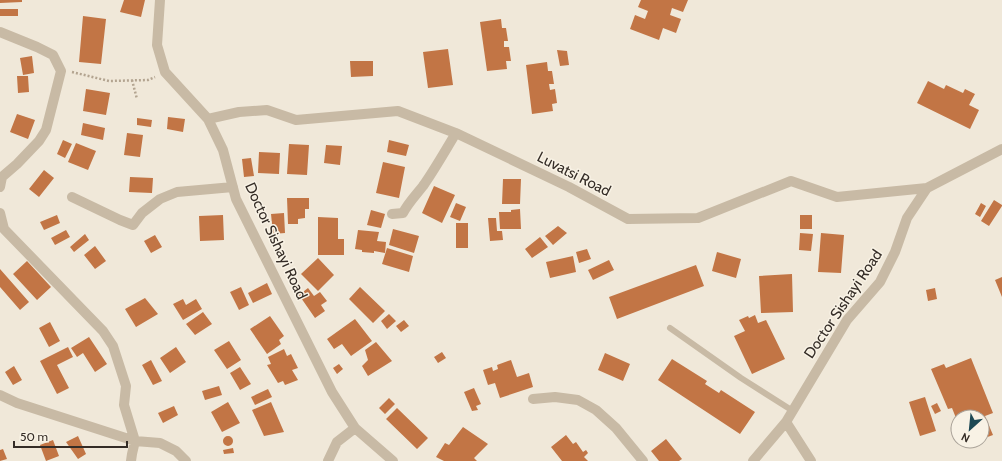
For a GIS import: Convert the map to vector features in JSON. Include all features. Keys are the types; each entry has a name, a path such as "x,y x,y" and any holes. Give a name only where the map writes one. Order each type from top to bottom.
{"street":[{"name":"Doctor Sishayi Road","path":"160,0 157,45 165,72 208,119 223,150 236,199 332,392 355,428 393,461"},
{"path":"0,32 53,55 61,71 46,130 17,164 2,178 0,187"},
{"name":"Luvatsi Road","path":"208,119 239,112 267,110 296,120 398,111 456,133 569,187 628,219 698,218 791,181 837,197 927,188"},
{"path":"392,214 403,213 407,205 422,188 456,133"},
{"name":"Doctor Sishayi Road","path":"753,461 786,422 847,320 880,282 895,252 907,218 927,188 1002,149"},
{"path":"72,197 133,225 142,213 160,199 177,192 233,187"},
{"path":"0,213 4,229 103,331 112,346 126,386 124,405 134,441 131,461"},
{"path":"0,395 17,403 134,441 160,443 176,451 186,461"},
{"path":"533,399 555,397 578,400 596,410 616,428 643,461"},
{"path":"786,422 811,461"},
{"path":"328,461 337,442 355,428"}],"lane":[{"path":"670,328 741,378 793,411"}],"path":[{"path":"60,68 109,80 148,80 165,72"},
{"path":"132,80 137,99"}],"building":[{"path":"0,0 22,0 22,2 0,3"},
{"path":"124,0 145,0 141,17 120,12"},
{"path":"641,0 688,0 683,12 672,8 670,15 681,19 676,33 663,28 659,40 630,29 635,15 645,19 648,11 638,7"},
{"path":"0,9 18,9 18,16 0,16"},
{"path":"83,16 106,19 101,64 79,62"},
{"path":"501,19 502,28 506,28 508,41 504,41 504,47 509,47 511,61 506,61 507,69 487,71 480,22"},
{"path":"448,49 453,85 428,88 423,52"},
{"path":"557,50 567,51 569,65 560,66"},
{"path":"32,56 34,73 23,75 20,58"},
{"path":"350,61 373,61 373,76 351,77"},
{"path":"547,62 548,71 552,71 554,84 549,84 550,90 555,89 557,103 552,104 553,111 532,114 526,65"},
{"path":"17,76 28,76 29,92 18,93"},
{"path":"928,81 944,89 946,85 963,93 965,89 975,94 969,105 979,110 970,129 917,103"},
{"path":"86,89 110,93 106,115 83,111"},
{"path":"17,114 35,120 28,139 10,132"},
{"path":"168,117 185,119 183,132 167,129"},
{"path":"137,118 152,120 151,127 137,125"},
{"path":"83,123 105,128 103,140 81,135"},
{"path":"127,133 143,135 140,157 124,155"},
{"path":"63,140 72,144 65,158 57,154"},
{"path":"389,140 409,145 406,156 387,152"},
{"path":"76,143 96,151 88,170 68,162"},
{"path":"289,144 309,145 307,175 287,174"},
{"path":"326,145 342,146 340,165 324,163"},
{"path":"259,152 280,153 279,174 258,173"},
{"path":"251,158 254,176 244,177 242,159"},
{"path":"383,162 405,167 399,198 376,193"},
{"path":"44,170 54,178 39,197 29,189"},
{"path":"130,177 153,178 152,193 129,192"},
{"path":"503,179 521,179 520,204 502,204"},
{"path":"434,186 455,195 442,223 422,213"},
{"path":"287,198 309,198 309,209 305,209 305,218 298,219 298,224 288,224"},
{"path":"994,200 1002,206 989,226 981,221"},
{"path":"456,203 466,207 460,221 450,217"},
{"path":"981,203 986,206 980,217 975,214"},
{"path":"520,209 521,229 500,229 499,212 511,212 511,210"},
{"path":"371,210 385,214 381,228 367,225"},
{"path":"284,213 285,233 273,234 271,214"},
{"path":"57,215 60,223 44,230 40,222"},
{"path":"223,215 224,240 200,241 199,216"},
{"path":"800,215 812,215 812,229 800,229"},
{"path":"318,217 338,218 338,239 344,239 344,255 318,255"},
{"path":"488,218 496,218 497,231 502,231 503,240 490,241"},
{"path":"456,223 468,223 468,248 456,248"},
{"path":"558,226 567,233 553,245 545,236"},
{"path":"393,229 419,236 414,253 389,245"},
{"path":"66,230 70,237 55,245 51,238"},
{"path":"358,230 379,232 377,241 386,242 385,253 374,251 374,253 362,252 362,250 355,249"},
{"path":"800,233 813,234 811,251 799,250"},
{"path":"821,233 844,235 841,273 818,272"},
{"path":"85,234 89,240 74,252 70,247"},
{"path":"155,235 162,247 151,253 144,241"},
{"path":"540,237 548,247 532,258 525,249"},
{"path":"95,246 106,261 95,269 84,255"},
{"path":"387,248 413,256 409,272 382,264"},
{"path":"587,249 591,259 579,263 576,252"},
{"path":"717,252 741,259 736,278 712,271"},
{"path":"573,256 576,272 550,278 546,262"},
{"path":"318,258 334,275 318,291 301,274"},
{"path":"609,260 614,270 593,280 588,270"},
{"path":"27,261 51,287 37,300 13,274"},
{"path":"696,265 704,286 617,319 609,297"},
{"path":"0,269 29,302 20,310 0,287"},
{"path":"792,274 793,312 761,313 759,276"},
{"path":"1002,277 1002,297 995,280"},
{"path":"267,283 272,294 253,303 248,293"},
{"path":"241,287 249,305 239,310 230,292"},
{"path":"360,287 385,311 373,323 349,299"},
{"path":"308,288 314,296 320,292 327,301 321,305 325,311 315,318 299,295"},
{"path":"935,288 937,299 928,301 926,290"},
{"path":"145,298 158,314 136,327 125,309"},
{"path":"183,299 186,305 196,299 202,309 183,320 173,304"},
{"path":"203,312 212,324 195,335 186,324"},
{"path":"389,314 396,321 387,329 381,321"},
{"path":"755,315 758,323 766,320 785,359 752,374 734,336 745,331 739,320"},
{"path":"270,316 284,336 279,340 281,344 267,354 250,329"},
{"path":"355,319 372,341 351,356 342,344 334,349 327,339"},
{"path":"404,320 409,326 401,332 396,326"},
{"path":"50,322 60,341 49,347 39,328"},
{"path":"89,337 107,364 95,372 83,353 77,357 71,348"},
{"path":"229,341 241,360 227,369 214,350"},
{"path":"376,342 392,361 368,376 362,366 368,360 365,350"},
{"path":"68,347 73,357 57,365 69,388 57,394 40,361"},
{"path":"176,347 186,362 170,373 160,358"},
{"path":"284,349 287,356 291,354 298,368 292,370 298,380 285,385 283,381 278,383 267,365 271,364 268,357"},
{"path":"442,352 446,358 438,363 434,357"},
{"path":"605,353 630,364 623,381 598,370"},
{"path":"971,358 993,413 990,414 990,409 948,409 931,369 944,364 946,368"},
{"path":"672,359 707,381 705,384 719,393 721,390 755,412 740,434 658,380"},
{"path":"151,360 162,381 153,385 142,365"},
{"path":"511,360 517,377 529,373 533,387 500,398 495,383 488,385 483,370 492,367 493,371 498,369 497,365"},
{"path":"339,364 343,369 337,374 333,368"},
{"path":"14,366 22,380 13,385 5,372"},
{"path":"240,367 251,384 240,390 230,373"},
{"path":"219,386 222,395 205,400 202,391"},
{"path":"474,388 481,404 476,406 478,410 472,411 464,392"},
{"path":"268,389 272,397 255,405 251,397"},
{"path":"925,397 936,431 920,436 909,402"},
{"path":"389,398 395,404 385,414 379,408"},
{"path":"228,402 240,423 222,432 211,412"},
{"path":"271,402 284,432 264,436 252,410"},
{"path":"937,403 941,411 935,414 931,406"},
{"path":"174,406 178,415 163,423 158,413"},
{"path":"397,408 428,438 417,449 386,419"},
{"path":"463,427 488,444 474,458 477,461 444,461 436,457 445,443 449,445"},
{"path":"990,428 993,435 990,436"},
{"path":"566,435 573,444 576,442 583,452 586,450 588,453 584,457 588,461 562,461 551,447"},
{"path":"78,436 86,454 78,459 66,442"},
{"path":"226,436 230,436 232,437 232,445 226,446 223,443 223,439"},
{"path":"666,439 682,459 679,461 659,461 651,451"},
{"path":"53,440 59,456 46,461 40,445"},
{"path":"233,448 234,453 224,454 223,450"},
{"path":"3,449 7,459 0,461 0,450"}]}
